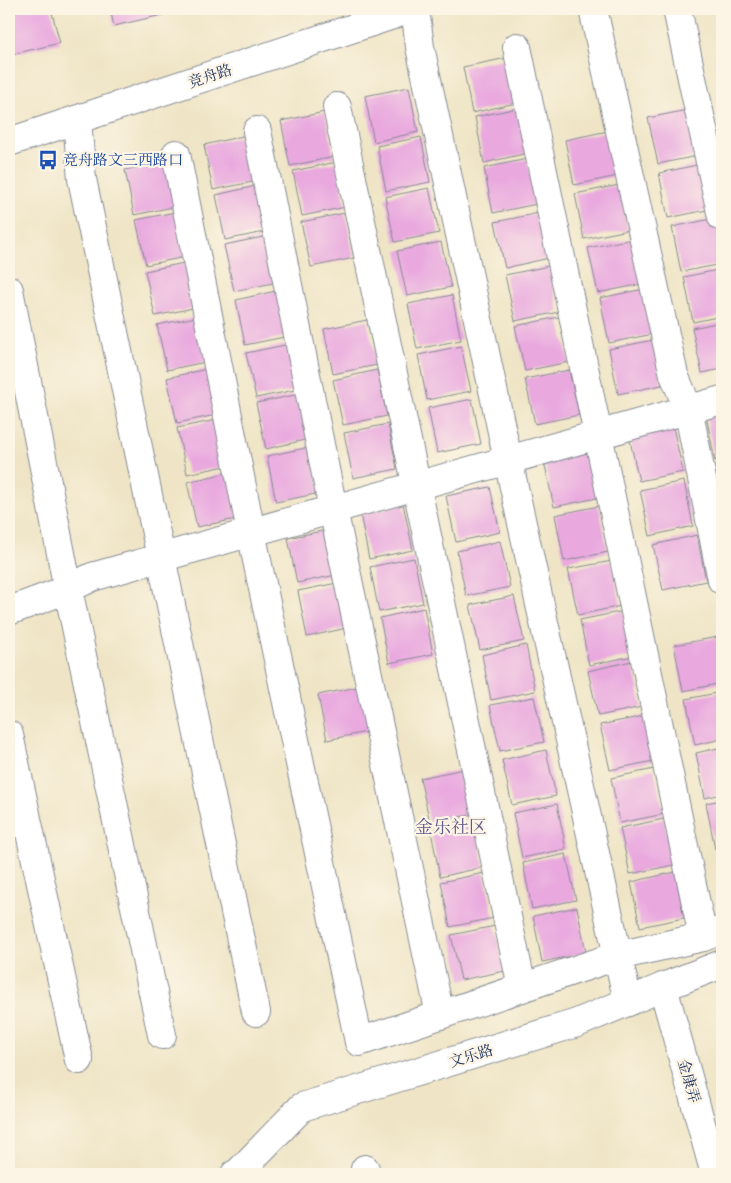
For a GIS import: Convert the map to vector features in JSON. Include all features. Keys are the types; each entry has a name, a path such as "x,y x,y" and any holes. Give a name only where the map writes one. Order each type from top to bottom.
{"street":[{"name":"竞舟路","path":"9,142 411,9"},
{"path":"415,9 420,47 508,460 628,1002"},
{"path":"593,9 672,366 688,408 722,580"},
{"path":"677,9 722,217"},
{"path":"176,154 251,532 359,1042 617,956 713,934 598,434 518,47"},
{"path":"337,107 522,988"},
{"path":"77,120 82,179 256,1012"},
{"path":"258,131 333,509 440,1015"},
{"path":"9,290 68,589 162,1035"},
{"path":"9,611 68,589 92,577 722,400"},
{"path":"9,735 78,1060"},
{"name":"文乐路","path":"236,1174 302,1107 577,1023 722,964"},
{"name":"金康弄","path":"663,987 715,1174"}],"building":[{"path":"9,9 51,9 60,43 9,55"},
{"path":"110,9 175,9 175,12 114,26"},
{"path":"507,58 516,103 472,113 463,67"},
{"path":"409,87 418,132 374,142 365,96"},
{"path":"518,108 528,153 484,163 475,117"},
{"path":"692,109 702,155 658,164 648,118"},
{"path":"325,112 334,157 290,166 281,121"},
{"path":"608,131 618,176 574,185 565,140"},
{"path":"247,135 257,181 213,190 204,145"},
{"path":"421,137 430,182 386,191 377,146"},
{"path":"527,159 537,204 493,213 484,168"},
{"path":"169,160 178,206 134,215 125,170"},
{"path":"337,162 346,207 302,216 293,171"},
{"path":"702,164 712,209 668,218 659,173"},
{"path":"260,185 269,231 225,240 216,195"},
{"path":"619,185 628,230 584,239 575,194"},
{"path":"429,188 439,233 395,242 385,197"},
{"path":"180,211 190,256 146,265 136,220"},
{"path":"345,213 354,258 311,267 301,222"},
{"path":"539,213 549,258 505,268 495,222"},
{"path":"716,218 722,250 722,264 681,272 672,227"},
{"path":"268,236 278,282 234,291 224,245"},
{"path":"632,239 642,284 598,293 588,248"},
{"path":"441,242 451,287 407,296 397,251"},
{"path":"189,262 198,307 155,316 145,271"},
{"path":"549,266 559,312 515,321 505,275"},
{"path":"722,269 722,316 693,322 684,277"},
{"path":"644,289 653,334 609,343 600,298"},
{"path":"280,290 289,336 245,345 236,300"},
{"path":"452,295 461,340 417,349 408,304"},
{"path":"201,316 210,361 167,370 157,325"},
{"path":"559,317 569,362 525,371 515,326"},
{"path":"367,320 377,365 333,374 324,329"},
{"path":"722,322 722,369 702,373 692,328"},
{"path":"653,340 662,385 618,394 609,349"},
{"path":"290,344 300,389 256,398 246,353"},
{"path":"461,346 471,391 427,400 418,355"},
{"path":"211,368 221,414 177,423 167,378"},
{"path":"377,370 387,416 343,425 333,380"},
{"path":"569,370 579,415 535,424 525,379"},
{"path":"300,394 309,439 266,449 256,403"},
{"path":"472,399 481,444 437,453 428,408"},
{"path":"722,412 722,459 715,461 706,415"},
{"path":"221,419 231,465 187,474 177,428"},
{"path":"388,424 397,469 353,478 344,433"},
{"path":"673,427 683,472 639,481 629,436"},
{"path":"310,447 320,493 276,502 267,456"},
{"path":"588,452 597,498 554,507 544,461"},
{"path":"722,468 722,494 721,494 716,470"},
{"path":"231,472 241,518 197,527 187,482"},
{"path":"684,481 693,526 650,536 640,490"},
{"path":"490,487 500,532 456,542 446,496"},
{"path":"403,504 413,550 369,559 360,514"},
{"path":"599,506 608,552 564,561 555,515"},
{"path":"332,529 341,574 297,583 288,538"},
{"path":"697,535 706,581 663,590 653,545"},
{"path":"500,541 510,587 466,596 457,551"},
{"path":"414,558 423,603 379,612 370,567"},
{"path":"612,561 621,606 578,615 568,569"},
{"path":"342,582 351,627 307,637 298,591"},
{"path":"514,596 524,641 480,650 470,605"},
{"path":"424,608 433,654 389,663 380,618"},
{"path":"624,611 633,656 589,665 580,620"},
{"path":"718,637 722,659 722,683 683,691 674,645"},
{"path":"526,645 535,691 491,700 482,655"},
{"path":"632,661 642,707 598,716 588,671"},
{"path":"362,686 371,731 327,740 318,695"},
{"path":"722,692 722,739 695,745 686,699"},
{"path":"534,697 544,742 500,751 490,705"},
{"path":"644,716 653,761 610,770 600,725"},
{"path":"722,747 722,794 705,798 696,753"},
{"path":"546,750 556,796 512,805 502,760"},
{"path":"464,769 474,814 430,823 420,778"},
{"path":"654,769 664,814 620,823 611,778"},
{"path":"722,800 722,847 715,849 706,803"},
{"path":"557,804 566,849 522,858 513,813"},
{"path":"664,819 674,865 630,874 620,828"},
{"path":"475,822 484,867 440,877 431,831"},
{"path":"566,854 576,900 532,909 523,863"},
{"path":"722,855 722,882 721,882 716,856"},
{"path":"675,872 684,918 640,927 631,882"},
{"path":"484,873 494,918 450,927 441,882"},
{"path":"577,907 586,953 542,962 533,916"},
{"path":"495,926 505,971 461,980 451,935"}],"place":[{"name":"竞舟路文三西路口","path":"48,160"}],"district":[{"name":"金乐社区","path":"451,827"}]}
